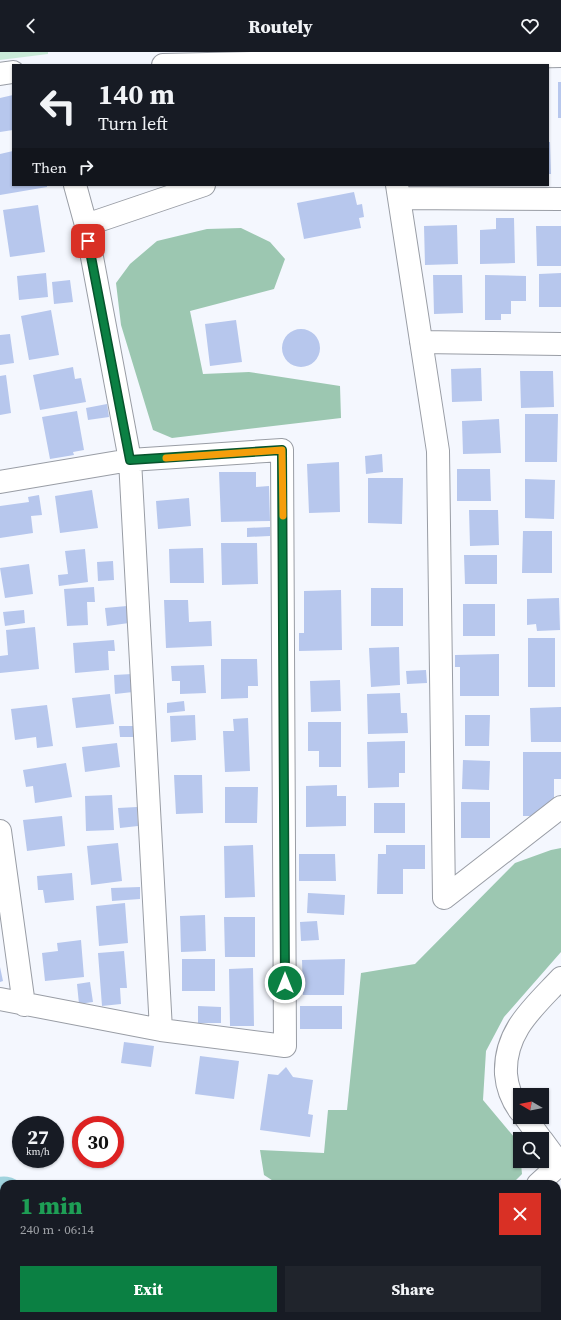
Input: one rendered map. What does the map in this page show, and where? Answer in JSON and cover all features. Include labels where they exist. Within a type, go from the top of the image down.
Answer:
[{"type":"street","points":[[198,64],[561,56]]},
{"type":"street","points":[[0,74],[12,72]]},
{"type":"street","points":[[75,186],[86,225],[130,460],[161,1030]]},
{"type":"street","points":[[86,225],[201,186]]},
{"type":"street","points":[[561,198],[398,191],[438,451],[444,898],[561,807]]},
{"type":"street","points":[[421,342],[561,344]]},
{"type":"street","points":[[0,482],[130,460],[282,450],[285,1046],[161,1030],[24,1005],[0,999]]},
{"type":"street","points":[[0,831],[24,1005]]},
{"type":"street","points":[[513,1096],[507,1084],[505,1059],[512,1037],[525,1017],[561,978]]},
{"type":"street","points":[[542,1180],[560,1164],[549,1149]]},
{"type":"green space","points":[[0,52],[48,52],[48,54],[0,60]]},
{"type":"green space","points":[[241,228],[270,242],[285,259],[274,289],[190,311],[203,374],[249,372],[340,386],[341,418],[172,438],[153,430],[121,325],[116,283],[130,264],[157,241],[207,229]]},
{"type":"green space","points":[[561,848],[561,952],[504,1017],[486,1051],[483,1100],[513,1136],[513,1168],[521,1168],[522,1174],[516,1180],[272,1180],[264,1175],[260,1150],[324,1153],[328,1110],[347,1110],[361,973],[415,964],[515,863]]},
{"type":"building","points":[[558,82],[561,82],[561,118],[558,118]]},
{"type":"building","points":[[12,95],[12,130],[0,132],[0,98]]},
{"type":"building","points":[[549,142],[550,142],[551,174],[549,174]]},
{"type":"building","points":[[12,151],[12,186],[47,187],[0,195],[0,154]]},
{"type":"building","points":[[354,192],[357,205],[362,204],[364,217],[359,218],[361,228],[304,239],[297,203]]},
{"type":"building","points":[[38,205],[45,252],[10,257],[3,210]]},
{"type":"building","points":[[496,218],[514,218],[515,263],[480,264],[480,230],[496,229]]},
{"type":"building","points":[[457,225],[458,264],[425,265],[424,226]]},
{"type":"building","points":[[536,226],[561,226],[561,266],[537,266]]},
{"type":"building","points":[[46,273],[48,297],[19,300],[17,276]]},
{"type":"building","points":[[561,273],[561,307],[539,307],[539,274]]},
{"type":"building","points":[[433,275],[462,275],[463,313],[434,314]]},
{"type":"building","points":[[485,275],[526,276],[526,301],[511,301],[511,314],[501,314],[501,320],[485,320]]},
{"type":"building","points":[[70,280],[73,302],[54,304],[52,282]]},
{"type":"building","points":[[51,310],[59,355],[29,360],[21,316]]},
{"type":"building","points":[[236,320],[242,362],[210,366],[205,324]]},
{"type":"building","points":[[297,329],[305,329],[315,334],[319,341],[319,355],[315,362],[305,367],[297,367],[287,362],[285,359],[282,352],[282,344],[287,334],[290,332]]},
{"type":"building","points":[[10,334],[14,363],[0,365],[0,335]]},
{"type":"building","points":[[73,367],[75,379],[81,378],[86,402],[40,410],[33,375]]},
{"type":"building","points":[[481,368],[482,401],[452,402],[451,369]]},
{"type":"building","points":[[520,371],[553,371],[554,407],[521,408]]},
{"type":"building","points":[[6,375],[11,413],[0,415],[0,376]]},
{"type":"building","points":[[107,404],[109,417],[88,420],[86,408]]},
{"type":"building","points":[[77,411],[84,450],[73,452],[74,455],[50,459],[42,417]]},
{"type":"building","points":[[525,414],[558,414],[557,462],[525,462]]},
{"type":"building","points":[[499,419],[501,453],[463,454],[462,421]]},
{"type":"building","points":[[382,454],[383,472],[366,474],[365,456]]},
{"type":"building","points":[[339,462],[340,512],[309,513],[307,464]]},
{"type":"building","points":[[457,469],[490,469],[491,501],[457,501]]},
{"type":"building","points":[[219,472],[256,472],[256,487],[269,486],[270,521],[221,522]]},
{"type":"building","points":[[368,478],[403,478],[402,524],[368,523]]},
{"type":"building","points":[[525,479],[555,480],[554,519],[525,518]]},
{"type":"building","points":[[92,490],[98,528],[60,533],[55,496]]},
{"type":"building","points":[[39,495],[42,515],[31,516],[33,533],[0,538],[0,506],[29,502],[28,497]]},
{"type":"building","points":[[189,498],[191,526],[158,529],[156,501]]},
{"type":"building","points":[[469,510],[498,510],[499,545],[470,546]]},
{"type":"building","points":[[270,527],[270,536],[247,537],[247,528]]},
{"type":"building","points":[[523,531],[552,531],[552,573],[522,573]]},
{"type":"building","points":[[221,543],[257,543],[258,584],[222,585]]},
{"type":"building","points":[[203,548],[204,583],[170,583],[169,549]]},
{"type":"building","points":[[85,549],[88,582],[59,586],[58,575],[68,574],[65,551]]},
{"type":"building","points":[[464,555],[497,555],[497,584],[465,584]]},
{"type":"building","points":[[113,561],[114,580],[98,581],[97,562]]},
{"type":"building","points":[[29,564],[33,594],[5,598],[0,568]]},
{"type":"building","points":[[94,587],[95,602],[87,602],[88,625],[67,626],[64,589]]},
{"type":"building","points":[[371,588],[403,588],[403,626],[371,626]]},
{"type":"building","points":[[341,590],[342,650],[299,651],[299,633],[304,633],[304,591]]},
{"type":"building","points":[[559,598],[560,630],[537,631],[536,624],[527,625],[527,599]]},
{"type":"building","points":[[164,600],[188,600],[189,622],[211,621],[212,646],[166,648]]},
{"type":"building","points":[[463,604],[495,604],[495,636],[463,636]]},
{"type":"building","points":[[127,606],[129,623],[107,626],[105,608]]},
{"type":"building","points":[[24,610],[25,623],[5,626],[3,612]]},
{"type":"building","points":[[35,627],[39,669],[0,673],[0,656],[8,655],[6,630]]},
{"type":"building","points":[[528,638],[555,638],[555,687],[528,687]]},
{"type":"building","points":[[114,640],[115,651],[108,651],[109,670],[75,673],[73,643]]},
{"type":"building","points":[[399,647],[400,685],[371,687],[369,648]]},
{"type":"building","points":[[499,654],[499,696],[460,696],[460,667],[455,667],[455,655]]},
{"type":"building","points":[[221,659],[257,659],[258,686],[248,686],[248,698],[221,699]]},
{"type":"building","points":[[204,665],[206,693],[180,694],[180,681],[172,681],[171,666]]},
{"type":"building","points":[[426,670],[427,683],[407,684],[406,671]]},
{"type":"building","points":[[132,674],[133,692],[115,694],[114,675]]},
{"type":"building","points":[[340,680],[341,711],[311,712],[310,681]]},
{"type":"building","points":[[400,693],[401,713],[407,713],[408,733],[368,734],[367,694]]},
{"type":"building","points":[[110,694],[114,724],[76,728],[72,698]]},
{"type":"building","points":[[184,701],[185,711],[167,713],[167,703]]},
{"type":"building","points":[[47,705],[53,746],[37,748],[36,737],[15,740],[11,709]]},
{"type":"building","points":[[561,707],[561,742],[531,742],[530,708]]},
{"type":"building","points":[[195,715],[196,740],[171,742],[170,716]]},
{"type":"building","points":[[465,715],[490,715],[489,746],[465,746]]},
{"type":"building","points":[[248,718],[250,771],[225,772],[223,731],[234,731],[233,719]]},
{"type":"building","points":[[308,722],[341,722],[341,767],[319,767],[319,751],[308,751]]},
{"type":"building","points":[[119,726],[133,726],[134,737],[120,737]]},
{"type":"building","points":[[405,741],[405,773],[399,773],[399,787],[368,788],[367,742]]},
{"type":"building","points":[[117,743],[120,767],[85,772],[82,747]]},
{"type":"building","points":[[523,752],[561,752],[561,779],[554,779],[554,798],[535,816],[523,816]]},
{"type":"building","points":[[463,760],[490,761],[489,790],[462,789]]},
{"type":"building","points":[[66,763],[72,797],[35,803],[33,786],[26,787],[23,770]]},
{"type":"building","points":[[174,775],[202,775],[203,813],[176,814]]},
{"type":"building","points":[[337,785],[337,796],[346,796],[346,826],[306,827],[306,786]]},
{"type":"building","points":[[225,787],[258,787],[257,823],[225,823]]},
{"type":"building","points":[[112,795],[114,830],[86,831],[85,796]]},
{"type":"building","points":[[461,802],[490,802],[490,838],[461,838]]},
{"type":"building","points":[[374,803],[405,803],[405,833],[374,833]]},
{"type":"building","points":[[137,807],[138,826],[120,828],[118,808]]},
{"type":"building","points":[[62,816],[65,846],[27,851],[23,820]]},
{"type":"building","points":[[118,843],[122,881],[91,885],[87,846]]},
{"type":"building","points":[[253,845],[255,897],[225,898],[224,846]]},
{"type":"building","points":[[386,845],[425,845],[425,869],[403,869],[403,894],[377,894],[378,854],[386,854]]},
{"type":"building","points":[[299,854],[335,854],[336,881],[299,881]]},
{"type":"building","points":[[72,873],[74,900],[45,903],[43,890],[38,890],[37,876]]},
{"type":"building","points":[[140,887],[140,899],[112,901],[111,888]]},
{"type":"building","points":[[308,893],[345,895],[344,915],[307,913]]},
{"type":"building","points":[[125,903],[128,943],[99,946],[96,906]]},
{"type":"building","points":[[205,915],[206,951],[181,952],[180,916]]},
{"type":"building","points":[[224,917],[255,917],[255,957],[225,957]]},
{"type":"building","points":[[317,921],[319,940],[301,941],[300,922]]},
{"type":"building","points":[[81,940],[84,977],[45,981],[42,953],[58,951],[57,943]]},
{"type":"building","points":[[124,951],[127,988],[120,988],[121,1004],[102,1006],[98,953]]},
{"type":"building","points":[[182,959],[215,959],[215,991],[182,991]]},
{"type":"building","points":[[345,959],[344,995],[303,995],[302,960]]},
{"type":"building","points":[[0,967],[3,981],[0,982]]},
{"type":"building","points":[[253,968],[254,1026],[230,1026],[229,969]]},
{"type":"building","points":[[90,982],[93,1002],[79,1004],[77,984]]},
{"type":"building","points":[[198,1006],[221,1007],[221,1023],[198,1023]]},
{"type":"building","points":[[300,1006],[342,1006],[342,1029],[300,1029]]},
{"type":"building","points":[[124,1042],[154,1046],[151,1067],[121,1063]]},
{"type":"building","points":[[200,1056],[239,1061],[234,1099],[195,1094]]},
{"type":"building","points":[[286,1067],[293,1077],[313,1080],[308,1114],[313,1115],[310,1137],[260,1130],[268,1074],[278,1075]]},
{"type":"slow traffic","points":[[166,458],[282,450],[283,516]]},
{"type":"route","points":[[88,241],[130,460],[282,450],[285,983]]}]
